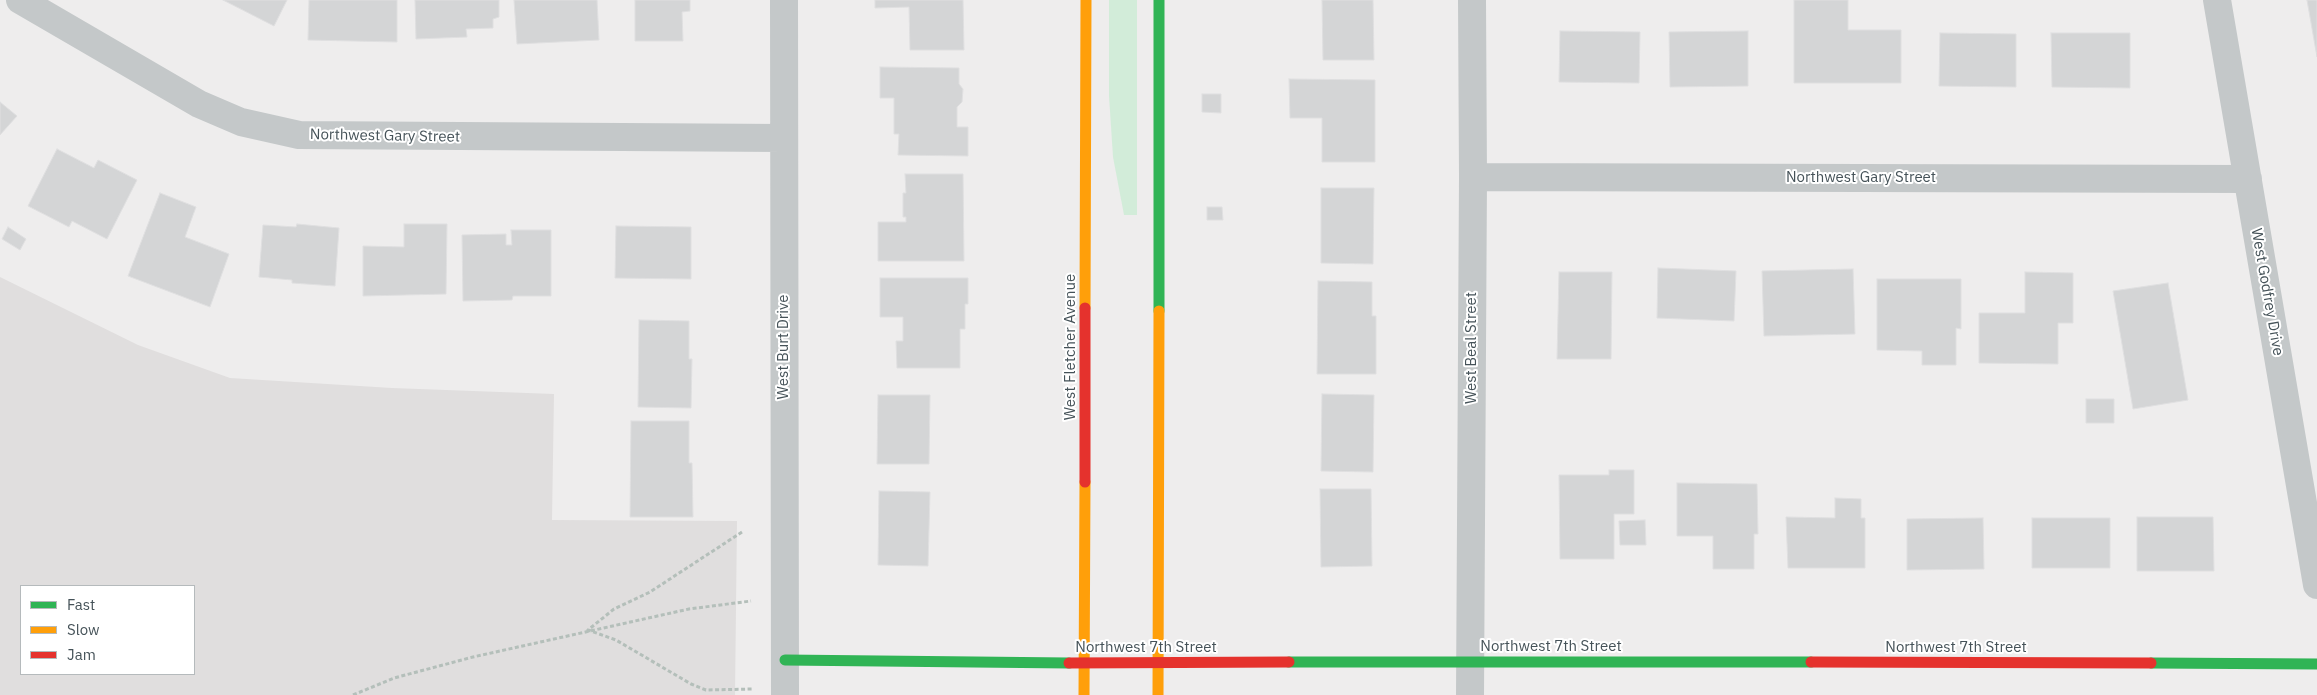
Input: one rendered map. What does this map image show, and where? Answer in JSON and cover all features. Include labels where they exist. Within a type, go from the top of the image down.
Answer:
[{"type":"street","name":"Northwest Gary Street","points":[[20,0],[199,104],[241,122],[299,135],[783,138]]},
{"type":"street","name":"West Burt Drive","points":[[784,0],[785,695]]},
{"type":"street","name":"West Fletcher Avenue","points":[[1084,695],[1086,0]]},
{"type":"street","points":[[1158,695],[1159,0]]},
{"type":"street","name":"West Beal Street","points":[[1470,695],[1473,177],[1472,0]]},
{"type":"street","name":"West Godfrey Drive","points":[[2216,0],[2317,585]]},
{"type":"street","name":"Northwest Gary Street","points":[[1473,177],[2248,179]]},
{"type":"street","name":"Northwest 7th Street","points":[[785,660],[1084,663],[1471,661],[2317,664]]},
{"type":"path","points":[[588,630],[614,610],[650,592],[742,532]]},
{"type":"path","points":[[354,695],[394,678],[473,657],[547,639],[689,609],[759,599],[785,606]]},
{"type":"path","points":[[588,630],[616,640],[691,684],[706,690],[758,690]]},
{"type":"shaded area","points":[[0,277],[138,345],[230,378],[392,388],[554,394],[552,520],[737,521],[735,695],[0,695]]},
{"type":"green space","points":[[1109,0],[1137,0],[1137,215],[1124,215],[1113,157],[1109,96]]},
{"type":"building","points":[[223,0],[287,0],[274,26]]},
{"type":"building","points":[[309,0],[397,0],[397,42],[308,40]]},
{"type":"building","points":[[415,0],[499,0],[499,17],[493,19],[493,28],[466,29],[467,37],[416,39]]},
{"type":"building","points":[[514,0],[597,0],[599,40],[517,44]]},
{"type":"building","points":[[635,0],[690,0],[690,11],[682,12],[683,41],[635,41]]},
{"type":"building","points":[[875,0],[963,0],[964,50],[910,50],[909,7],[875,8]]},
{"type":"building","points":[[1322,0],[1373,0],[1374,60],[1323,60]]},
{"type":"building","points":[[1794,0],[1848,0],[1848,30],[1901,30],[1901,83],[1794,83]]},
{"type":"building","points":[[2307,0],[2317,0],[2317,57]]},
{"type":"building","points":[[1560,31],[1640,32],[1639,83],[1559,82]]},
{"type":"building","points":[[1748,31],[1748,86],[1670,87],[1669,32]]},
{"type":"building","points":[[1940,33],[2016,34],[2016,87],[1939,86]]},
{"type":"building","points":[[2051,33],[2130,33],[2130,88],[2052,87]]},
{"type":"building","points":[[880,67],[959,68],[959,84],[963,89],[962,102],[957,107],[957,127],[968,127],[968,156],[898,155],[899,134],[894,134],[894,98],[880,98]]},
{"type":"building","points":[[1289,79],[1375,80],[1375,162],[1322,162],[1322,118],[1290,118]]},
{"type":"building","points":[[1202,94],[1221,94],[1221,113],[1202,112]]},
{"type":"building","points":[[0,102],[17,116],[0,135]]},
{"type":"building","points":[[57,149],[94,168],[98,160],[137,180],[107,239],[72,221],[69,227],[28,206]]},
{"type":"building","points":[[905,174],[963,174],[964,261],[878,261],[878,222],[906,222],[906,217],[903,217],[903,193],[906,193]]},
{"type":"building","points":[[1321,188],[1374,188],[1373,264],[1321,263]]},
{"type":"building","points":[[160,193],[196,207],[185,237],[229,254],[210,307],[128,276]]},
{"type":"building","points":[[1207,207],[1222,207],[1223,220],[1207,220]]},
{"type":"building","points":[[297,224],[339,228],[335,286],[292,283],[292,280],[259,277],[263,225],[296,227]]},
{"type":"building","points":[[404,224],[447,224],[446,294],[363,296],[363,246],[404,247]]},
{"type":"building","points":[[616,226],[691,227],[691,279],[615,278]]},
{"type":"building","points":[[8,227],[26,239],[20,250],[2,239]]},
{"type":"building","points":[[511,230],[551,230],[551,296],[513,296],[512,300],[463,301],[462,235],[506,234],[506,245],[512,245]]},
{"type":"building","points":[[1658,268],[1736,271],[1734,321],[1657,318]]},
{"type":"building","points":[[1853,269],[1855,334],[1764,336],[1762,271]]},
{"type":"building","points":[[1559,272],[1612,272],[1611,359],[1557,359]]},
{"type":"building","points":[[2025,272],[2073,273],[2073,323],[2058,323],[2058,364],[1979,363],[1979,313],[2025,313]]},
{"type":"building","points":[[880,278],[968,278],[968,304],[965,304],[965,329],[960,329],[960,368],[897,368],[896,341],[903,341],[903,317],[880,317]]},
{"type":"building","points":[[1877,279],[1961,279],[1961,329],[1956,328],[1956,365],[1922,365],[1922,351],[1877,350]]},
{"type":"building","points":[[1318,281],[1372,282],[1372,316],[1376,316],[1376,374],[1317,374]]},
{"type":"building","points":[[2168,283],[2188,400],[2133,409],[2113,291]]},
{"type":"building","points":[[639,320],[689,321],[689,359],[692,359],[691,408],[638,407]]},
{"type":"building","points":[[1322,394],[1374,395],[1373,472],[1321,471]]},
{"type":"building","points":[[878,395],[930,395],[929,464],[877,464]]},
{"type":"building","points":[[2086,399],[2114,399],[2114,423],[2086,423]]},
{"type":"building","points":[[631,421],[689,421],[689,463],[692,463],[693,517],[630,517]]},
{"type":"building","points":[[1609,470],[1634,470],[1634,514],[1614,514],[1614,559],[1560,559],[1559,475],[1609,475]]},
{"type":"building","points":[[1677,483],[1757,484],[1758,534],[1754,534],[1754,569],[1713,569],[1713,536],[1677,536]]},
{"type":"building","points":[[1320,489],[1371,489],[1372,566],[1321,567]]},
{"type":"building","points":[[879,491],[930,492],[928,566],[878,565]]},
{"type":"building","points":[[1835,498],[1861,499],[1861,518],[1865,518],[1865,568],[1788,568],[1786,517],[1835,518]]},
{"type":"building","points":[[2137,517],[2213,517],[2214,571],[2137,571]]},
{"type":"building","points":[[1983,518],[1984,569],[1907,570],[1907,519]]},
{"type":"building","points":[[2032,518],[2110,518],[2110,568],[2032,568]]},
{"type":"building","points":[[1645,520],[1646,545],[1620,545],[1619,521]]},
{"type":"traffic: fast","points":[[1159,0],[1159,311]]},
{"type":"traffic: fast","points":[[785,660],[1069,663]]},
{"type":"traffic: fast","points":[[1289,662],[1811,662]]},
{"type":"traffic: fast","points":[[2151,663],[2317,664]]},
{"type":"traffic: slow","points":[[1085,308],[1086,0]]},
{"type":"traffic: slow","points":[[1158,695],[1159,311]]},
{"type":"traffic: slow","points":[[1084,695],[1085,482]]},
{"type":"traffic: jam","points":[[1085,308],[1085,482]]},
{"type":"traffic: jam","points":[[1069,663],[1289,662]]},
{"type":"traffic: jam","points":[[1811,662],[2151,663]]}]
